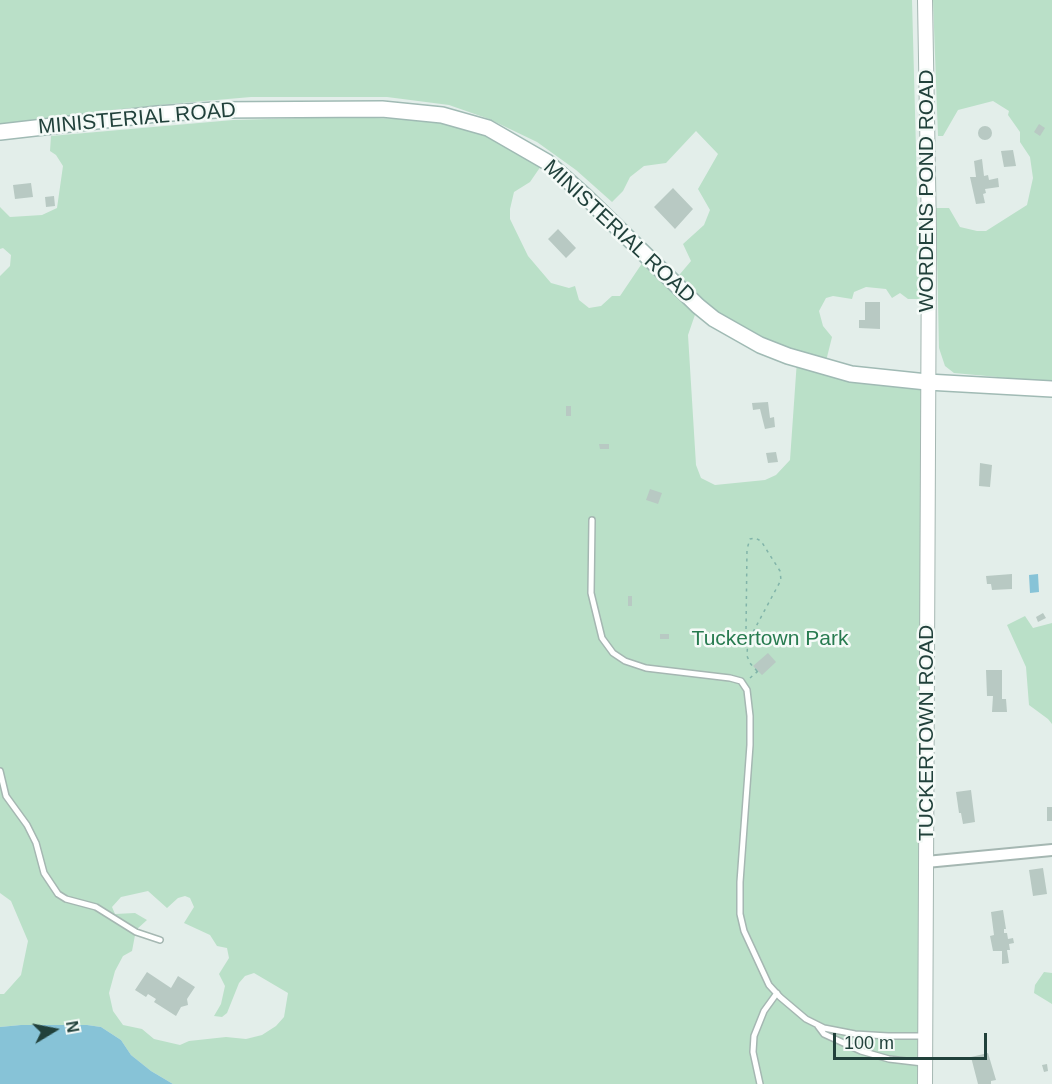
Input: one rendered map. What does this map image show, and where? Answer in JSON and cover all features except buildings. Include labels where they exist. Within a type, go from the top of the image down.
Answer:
[{"type":"main road","name":"MINISTERIAL ROAD","points":[[0,132],[157,114],[215,110],[382,109],[442,115],[497,132],[547,162],[698,306],[744,337],[788,356],[851,374],[927,382],[1052,389]]},
{"type":"street","name":"WORDENS POND ROAD","points":[[925,0],[929,234],[927,382]]},
{"type":"street","name":"TUCKERTOWN ROAD","points":[[925,1084],[927,382]]},
{"type":"street","points":[[926,862],[1052,850]]},
{"type":"lane","points":[[592,520],[591,593],[602,638],[613,652],[636,666],[721,675],[741,681],[749,698],[750,745],[740,882],[740,914],[744,931],[770,985],[806,1019],[817,1025],[855,1034],[924,1036]]},
{"type":"lane","points":[[0,771],[6,796],[27,825],[36,843],[44,873],[58,894],[66,899],[96,907],[136,932],[160,940]]},
{"type":"lane","points":[[760,1084],[753,1052],[754,1036],[764,1011],[777,993]]},
{"type":"lane","points":[[817,1025],[824,1035],[861,1051],[889,1059],[924,1064]]},
{"type":"path","points":[[744,685],[757,671],[747,656],[746,631],[747,549],[750,539],[755,538],[761,542],[780,571],[781,580],[753,632],[748,636]]},
{"type":"green space","name":"Tuckertown Park","points":[[0,0],[912,0],[920,299],[908,299],[900,293],[892,298],[886,289],[866,287],[854,292],[852,299],[833,296],[826,298],[819,311],[823,326],[832,337],[825,365],[929,382],[926,1084],[173,1084],[151,1071],[131,1055],[121,1040],[101,1027],[21,1025],[0,1027],[0,994],[4,994],[21,975],[28,941],[11,901],[0,893],[0,276],[10,266],[11,255],[3,248],[0,249],[0,207],[10,217],[42,215],[57,208],[63,166],[56,155],[50,151],[51,136],[233,120],[340,117],[444,120],[471,128],[504,143],[541,166],[530,182],[514,192],[510,219],[528,256],[551,283],[569,288],[575,286],[579,300],[589,308],[601,306],[612,296],[620,296],[647,256],[675,280],[691,261],[683,244],[704,225],[710,210],[698,189],[718,154],[696,131],[666,163],[644,166],[630,177],[623,191],[612,202],[576,170],[537,142],[489,119],[449,105],[387,97],[251,97],[159,105],[0,124]],"holes":[[[698,306],[797,360],[790,460],[776,475],[765,480],[715,485],[701,478],[696,465],[688,335]],[[148,891],[167,908],[178,898],[185,896],[190,898],[194,907],[184,923],[210,935],[217,946],[227,948],[229,958],[219,974],[225,986],[221,1004],[214,1016],[222,1017],[227,1013],[239,983],[245,976],[254,973],[288,993],[284,1017],[276,1026],[262,1035],[246,1039],[226,1037],[189,1041],[180,1045],[154,1039],[142,1029],[123,1025],[113,1011],[109,993],[115,971],[123,956],[132,951],[136,930],[147,920],[135,913],[115,914],[112,907],[121,897]]]},
{"type":"green space","points":[[933,0],[1052,0],[1052,382],[954,373],[945,366],[939,348],[936,208],[949,208],[960,227],[986,231],[1027,205],[1033,178],[1030,157],[1020,142],[1020,132],[1008,115],[1009,111],[993,101],[958,110],[943,136],[938,136]]},
{"type":"green space","points":[[1025,616],[1033,628],[1052,623],[1052,724],[1029,705],[1026,667],[1007,625]]},
{"type":"green space","points":[[1044,972],[1052,973],[1052,1004],[1034,993],[1035,985]]},
{"type":"water","points":[[1038,574],[1039,592],[1030,593],[1029,575]]},
{"type":"water","points":[[21,1025],[101,1027],[121,1040],[131,1055],[151,1071],[173,1084],[0,1084],[0,1027]]}]
